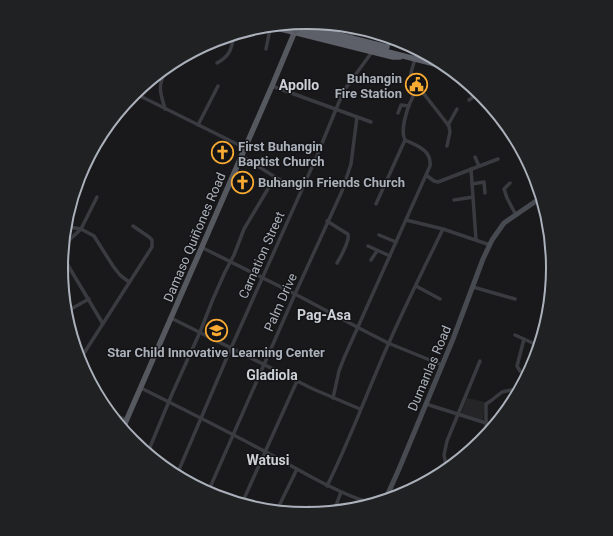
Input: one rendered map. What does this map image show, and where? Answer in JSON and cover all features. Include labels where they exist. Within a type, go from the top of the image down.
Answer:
[{"type":"highway","points":[[303,29],[372,52],[393,57],[408,57]]},
{"type":"highway","points":[[306,29],[394,49],[408,57]]},
{"type":"highway","points":[[302,30],[428,62]]},
{"type":"main road","name":"Damaso Quiñones Road","points":[[125,424],[242,156],[295,30]]},
{"type":"main road","name":"Dumanlas Road","points":[[389,492],[490,245],[501,226],[507,220],[536,201]]},
{"type":"street","points":[[266,50],[269,32]]},
{"type":"street","points":[[350,38],[352,34]]},
{"type":"street","points":[[217,63],[229,53],[232,41]]},
{"type":"street","points":[[386,47],[390,44]]},
{"type":"street","name":"Carnation Street","points":[[179,470],[231,348],[321,147],[344,91],[372,52]]},
{"type":"street","points":[[376,204],[404,140],[403,129],[412,98],[410,78],[415,59]]},
{"type":"street","points":[[162,77],[160,91],[165,109]]},
{"type":"street","points":[[198,125],[218,86]]},
{"type":"street","points":[[272,86],[371,122]]},
{"type":"street","points":[[412,88],[424,94],[450,128],[447,146]]},
{"type":"street","points":[[141,96],[245,148]]},
{"type":"street","points":[[469,100],[473,97]]},
{"type":"street","points":[[398,113],[401,105],[409,106]]},
{"type":"street","points":[[448,125],[457,109]]},
{"type":"street","name":"Palm Drive","points":[[210,487],[342,191],[352,158],[357,117]]},
{"type":"street","points":[[333,398],[341,365],[430,163],[428,155],[423,149],[404,140]]},
{"type":"street","points":[[242,156],[275,177],[301,191]]},
{"type":"street","points":[[475,158],[479,166]]},
{"type":"street","points":[[426,175],[438,182],[498,159]]},
{"type":"street","points":[[471,169],[476,240]]},
{"type":"street","points":[[150,448],[213,299],[247,224],[275,177]]},
{"type":"street","points":[[472,184],[484,182],[485,193]]},
{"type":"street","points":[[510,183],[504,189],[516,215]]},
{"type":"street","points":[[70,240],[81,229],[97,197]]},
{"type":"street","points":[[454,200],[473,197]]},
{"type":"street","points":[[406,220],[443,229],[490,245]]},
{"type":"street","points":[[327,222],[349,236],[338,263]]},
{"type":"street","points":[[84,354],[152,247],[152,240],[150,237],[133,226]]},
{"type":"street","points":[[71,227],[81,229],[94,236],[113,266],[129,282]]},
{"type":"street","points":[[328,486],[346,447],[360,409],[388,343],[443,229]]},
{"type":"street","points":[[379,236],[396,242]]},
{"type":"street","points":[[368,246],[390,256]]},
{"type":"street","points":[[201,247],[388,343],[442,365]]},
{"type":"street","points":[[372,260],[377,251]]},
{"type":"street","points":[[68,265],[103,324]]},
{"type":"street","points":[[416,286],[440,299]]},
{"type":"street","points":[[473,287],[515,299]]},
{"type":"street","points":[[71,309],[89,299]]},
{"type":"street","points":[[171,318],[333,398],[360,409]]},
{"type":"street","points":[[515,335],[533,343]]},
{"type":"street","points":[[522,372],[517,366],[524,339]]},
{"type":"street","points":[[446,462],[444,455],[446,446],[480,361]]},
{"type":"street","points":[[244,499],[298,381]]},
{"type":"street","points":[[141,388],[266,452],[328,486],[362,500]]},
{"type":"street","points":[[426,404],[486,423],[486,404],[502,392],[512,390]]},
{"type":"street","points":[[120,417],[127,420]]},
{"type":"street","points":[[279,505],[297,469]]},
{"type":"street","points":[[336,505],[341,492]]},
{"type":"shaded area","points":[[467,398],[485,402],[483,420],[461,414]]},
{"type":"place","name":"Buhangin Fire Station","points":[[417,85]]},
{"type":"place","name":"First Buhangin Baptist Church","points":[[222,153]]},
{"type":"place","name":"Buhangin Friends Church","points":[[242,182]]},
{"type":"place","name":"Star Child Innovative Learning Center","points":[[216,330]]},
{"type":"district","name":"Apollo","points":[[299,85]]},
{"type":"district","name":"Pag-Asa","points":[[324,315]]},
{"type":"district","name":"Gladiola","points":[[272,375]]},
{"type":"district","name":"Watusi","points":[[268,460]]}]
